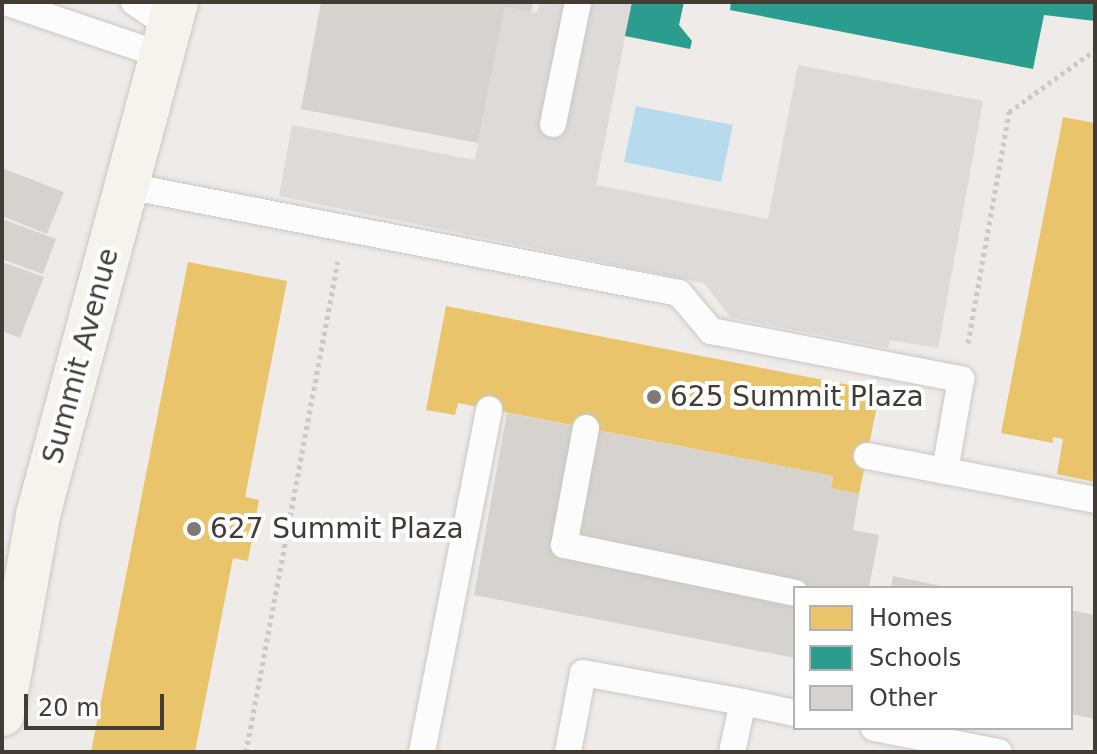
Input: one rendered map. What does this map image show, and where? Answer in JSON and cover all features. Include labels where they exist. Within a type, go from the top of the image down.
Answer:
[{"type":"main road","name":"Summit Avenue","points":[[2,714],[38,515],[127,186],[160,21]]},
{"type":"lane","points":[[5,2],[160,21]]},
{"type":"lane","points":[[553,124],[578,2]]},
{"type":"lane","points":[[127,186],[679,293],[711,331],[961,379],[945,471]]},
{"type":"lane","points":[[422,752],[489,409]]},
{"type":"lane","points":[[586,428],[564,545],[793,593]]},
{"type":"lane","points":[[867,456],[1095,500]]},
{"type":"lane","points":[[568,752],[583,673],[793,713]]},
{"type":"lane","points":[[732,752],[743,702]]},
{"type":"lane","points":[[884,730],[999,752]]},
{"type":"path","points":[[961,379],[1009,112],[1095,50]]},
{"type":"path","points":[[246,752],[345,230]]},
{"type":"shaded area","points":[[540,2],[632,2],[596,185],[768,219],[798,65],[983,101],[938,348],[890,340],[888,348],[731,318],[704,283],[279,196],[292,125],[475,160],[505,7],[537,13]]},
{"type":"water","points":[[636,106],[733,125],[721,182],[624,162]]},
{"type":"building: Homes","points":[[1063,117],[1095,123],[1095,482],[1057,474],[1063,439],[1053,437],[1053,443],[1001,433]]},
{"type":"building: Homes","name":"627 Summit Plaza","points":[[188,262],[287,281],[245,497],[259,500],[248,561],[233,558],[195,752],[91,752]]},
{"type":"building: Homes","name":"625 Summit Plaza","points":[[446,306],[880,391],[859,494],[831,488],[833,476],[458,403],[455,415],[426,410]]},
{"type":"building: Schools","points":[[632,2],[684,2],[679,25],[692,41],[690,49],[625,36]]},
{"type":"building: Schools","points":[[731,2],[1095,2],[1095,21],[1044,15],[1033,69],[730,10]]},
{"type":"building: Other","points":[[321,2],[533,2],[531,12],[505,7],[478,143],[301,109]]},
{"type":"building: Other","points":[[2,168],[64,192],[47,234],[2,216]]},
{"type":"building: Other","points":[[2,219],[56,239],[43,274],[2,259]]},
{"type":"building: Other","points":[[2,262],[44,277],[20,338],[2,331]]},
{"type":"building: Other","points":[[507,413],[833,476],[831,488],[859,494],[853,530],[879,535],[869,586],[793,586],[793,658],[474,595]]},
{"type":"building: Other","points":[[893,576],[942,586],[891,586]]},
{"type":"building: Other","points":[[1073,610],[1095,615],[1095,719],[1073,714]]},
{"type":"place","name":"625 Summit Plaza","points":[[654,397]]},
{"type":"place","name":"627 Summit Plaza","points":[[194,529]]}]
